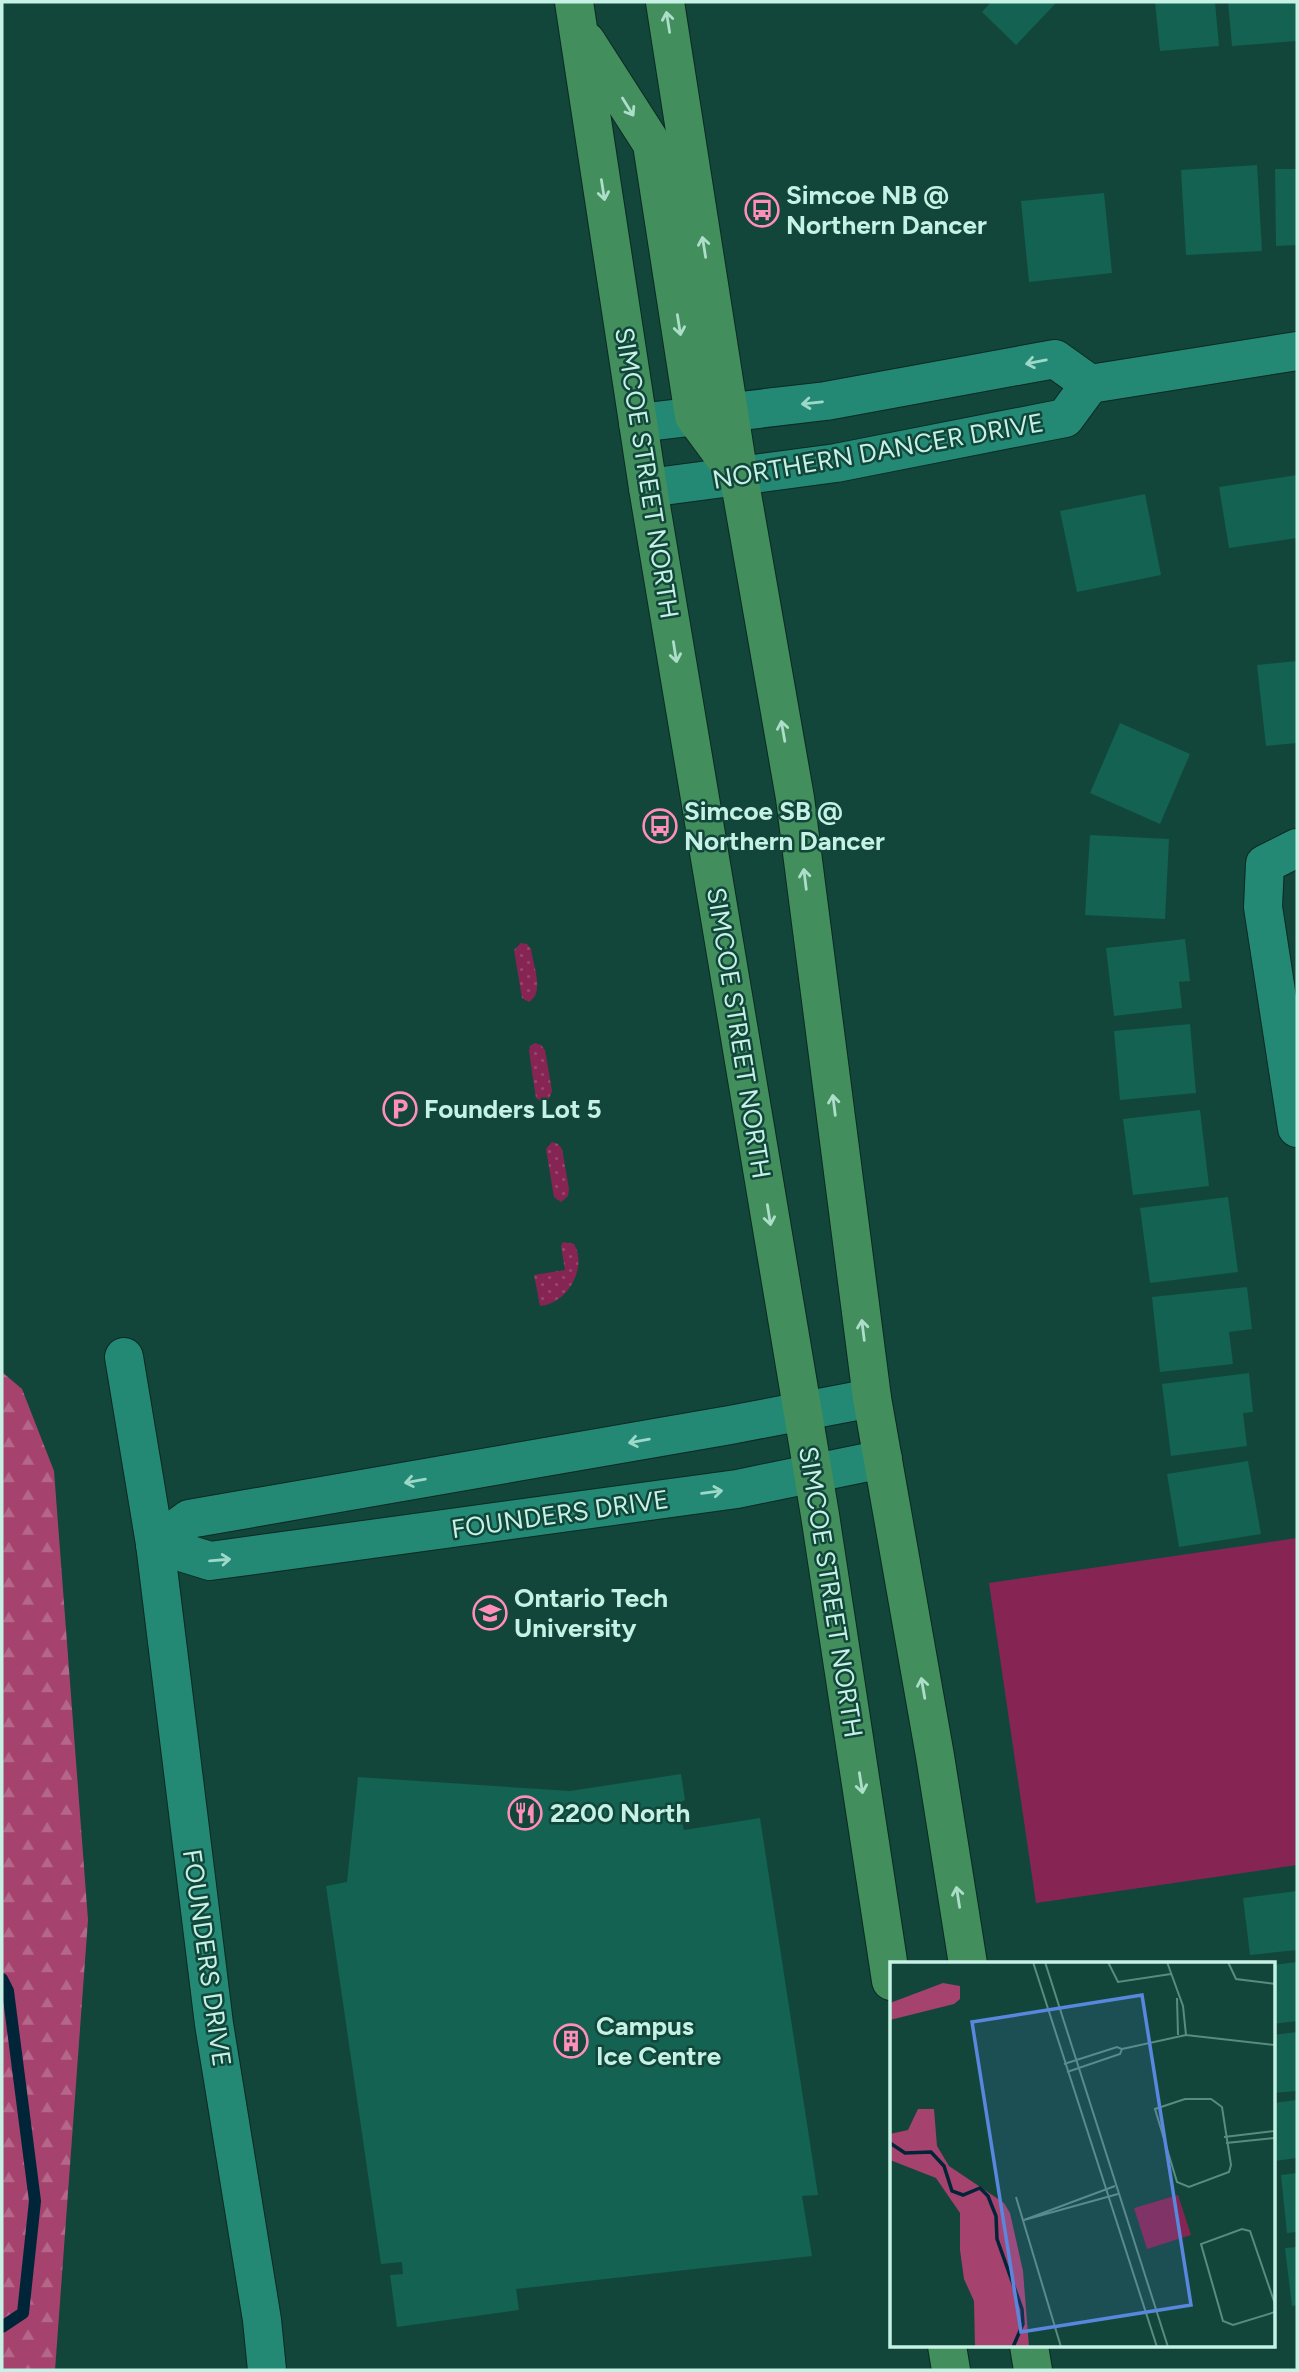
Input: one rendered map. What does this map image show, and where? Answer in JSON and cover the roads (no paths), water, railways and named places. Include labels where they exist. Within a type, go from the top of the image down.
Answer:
[{"type":"main road","points":[[665,2],[711,413]]},
{"type":"main road","points":[[576,15],[652,144],[711,413],[739,477],[795,798],[872,1398],[935,1756],[968,1962]]},
{"type":"main road","name":"SIMCOE STREET NORTH","points":[[576,15],[648,488],[813,1473],[890,1974]]},
{"type":"main road","points":[[947,2348],[951,2370]]},
{"type":"main road","points":[[1029,2348],[1033,2370]]},
{"type":"street","points":[[638,423],[826,401],[1055,359],[1090,384],[1297,351]]},
{"type":"street","name":"NORTHERN DANCER DRIVE","points":[[648,488],[836,463],[1065,418],[1090,384]]},
{"type":"street","points":[[1297,848],[1265,864],[1264,906],[1297,1128]]},
{"type":"street","name":"FOUNDERS DRIVE","points":[[124,1357],[155,1544],[214,2024],[262,2320],[267,2370]]},
{"type":"street","name":"FOUNDERS DRIVE","points":[[155,1544],[189,1519],[872,1398]]},
{"type":"street","name":"FOUNDERS DRIVE","points":[[155,1544],[210,1562],[737,1489],[883,1460]]},
{"type":"waterway","points":[[2,1979],[8,1991],[35,2201],[23,2313],[2,2327]]},
{"type":"place","name":"Simcoe NB @ Northern Dancer","points":[[762,210]]},
{"type":"place","name":"Simcoe SB @ Northern Dancer","points":[[660,826]]},
{"type":"place","name":"Founders Lot 5","points":[[400,1109]]},
{"type":"place","name":"Ontario Tech University","points":[[490,1613]]},
{"type":"place","name":"2200 North","points":[[525,1813]]},
{"type":"place","name":"Campus Ice Centre","points":[[571,2041]]}]
